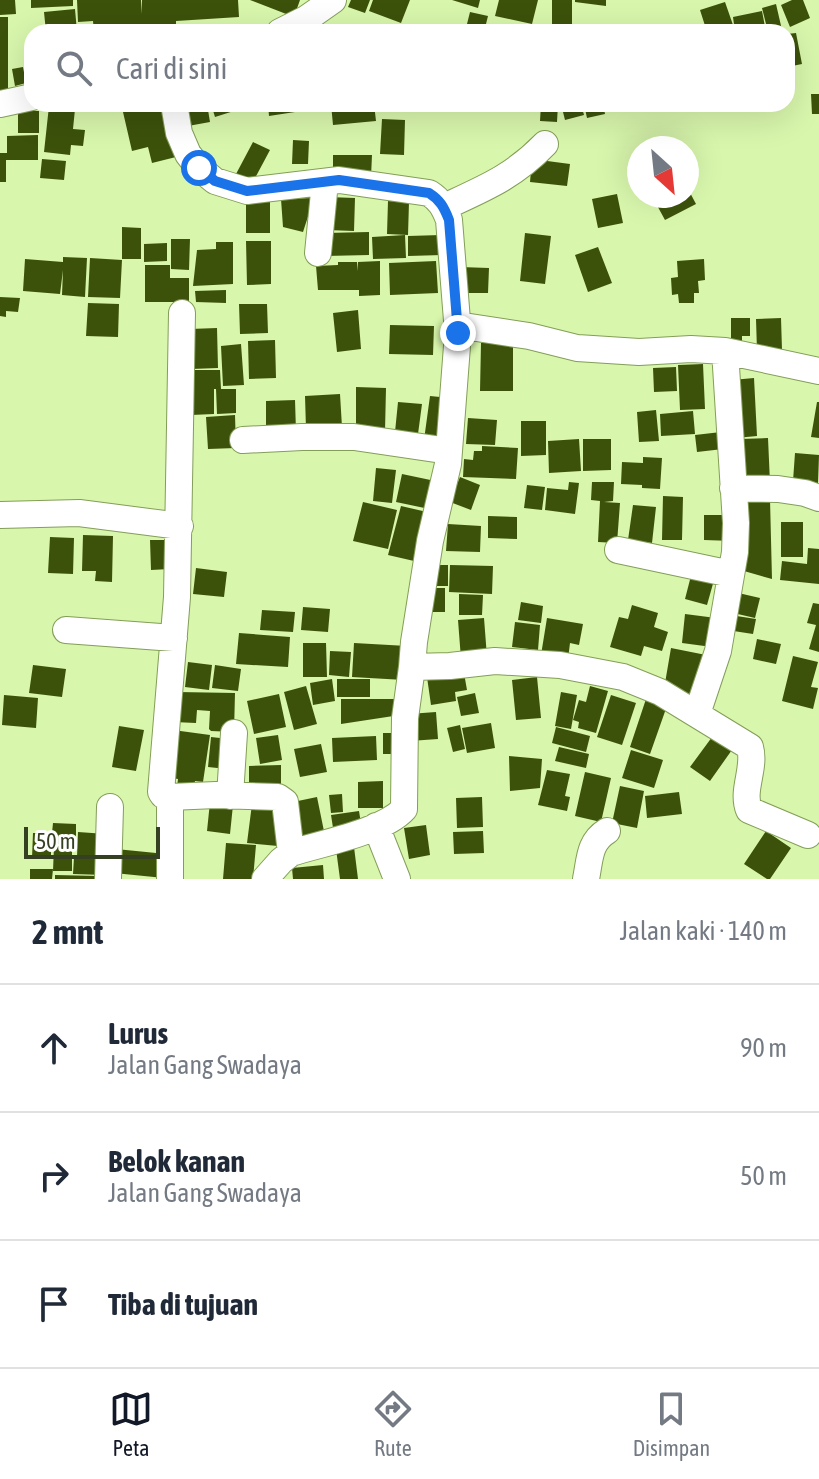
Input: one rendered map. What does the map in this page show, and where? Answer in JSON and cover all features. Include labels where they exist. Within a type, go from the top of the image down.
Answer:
[{"type":"street","points":[[296,24],[333,0]]},
{"type":"street","points":[[0,104],[24,99]]},
{"type":"street","points":[[175,112],[179,133],[188,154],[215,181],[247,191],[339,180],[429,193],[444,207],[449,220],[457,325],[449,458],[430,541],[414,642],[405,718],[404,809],[397,817],[376,826],[291,853],[265,879]]},
{"type":"street","points":[[444,207],[490,187],[527,162],[545,144]]},
{"type":"street","points":[[318,253],[325,182]]},
{"type":"street","points":[[182,313],[180,526],[161,792],[170,797],[278,797],[285,802],[291,853]]},
{"type":"street","points":[[457,325],[529,336],[577,348],[639,352],[725,351],[819,371]]},
{"type":"street","points":[[697,714],[718,651],[735,552],[736,523],[725,351]]},
{"type":"street","points":[[243,440],[354,437],[449,458]]},
{"type":"street","points":[[733,488],[778,489],[819,498]]},
{"type":"street","points":[[0,515],[79,513],[180,526]]},
{"type":"street","points":[[618,550],[731,574]]},
{"type":"street","points":[[66,630],[174,638]]},
{"type":"street","points":[[412,667],[495,661],[560,665],[623,677],[660,692],[750,747],[752,758],[746,802],[749,810],[808,835]]},
{"type":"street","points":[[230,796],[234,733]]},
{"type":"street","points":[[170,797],[170,879]]},
{"type":"street","points":[[108,879],[110,807]]},
{"type":"street","points":[[376,826],[397,879]]},
{"type":"street","points":[[586,879],[592,847],[598,837],[607,831]]},
{"type":"building","points":[[0,0],[15,0],[16,14],[0,15]]},
{"type":"building","points":[[31,0],[73,0],[73,6],[31,8]]},
{"type":"building","points":[[77,0],[141,0],[142,14],[142,0],[238,0],[239,17],[176,21],[176,24],[78,22]]},
{"type":"building","points":[[250,0],[300,0],[294,17]]},
{"type":"building","points":[[351,0],[370,0],[365,13],[348,7]]},
{"type":"building","points":[[373,0],[410,0],[401,23],[369,11]]},
{"type":"building","points":[[452,0],[480,0],[478,8]]},
{"type":"building","points":[[499,0],[538,0],[532,24],[495,16]]},
{"type":"building","points":[[552,0],[572,0],[572,24],[552,24]]},
{"type":"building","points":[[606,0],[606,6],[575,2]]},
{"type":"building","points":[[792,0],[803,0],[810,18],[795,25],[789,24],[781,5]]},
{"type":"building","points":[[725,2],[733,24],[704,24],[700,10]]},
{"type":"building","points":[[776,4],[781,24],[766,24],[762,8]]},
{"type":"building","points":[[75,9],[76,24],[45,24],[44,12]]},
{"type":"building","points":[[762,11],[764,24],[734,24],[733,17]]},
{"type":"building","points":[[470,12],[488,16],[486,24],[467,24]]},
{"type":"building","points":[[0,17],[8,17],[8,90],[0,91]]},
{"type":"building","points":[[795,33],[802,64],[795,65]]},
{"type":"building","points":[[23,67],[24,84],[15,86],[12,69]]},
{"type":"building","points":[[811,94],[819,94],[819,114],[812,114]]},
{"type":"building","points":[[18,111],[39,112],[39,133],[18,133]]},
{"type":"building","points":[[48,112],[75,112],[73,129],[85,130],[83,146],[71,145],[70,155],[44,152]]},
{"type":"building","points":[[123,112],[170,112],[180,156],[152,163],[148,147],[132,151]]},
{"type":"building","points":[[186,112],[208,112],[210,122],[188,126]]},
{"type":"building","points":[[213,112],[231,112],[215,117]]},
{"type":"building","points":[[269,112],[295,112],[269,116]]},
{"type":"building","points":[[332,112],[375,112],[376,121],[333,125]]},
{"type":"building","points":[[541,112],[558,112],[557,122],[540,121]]},
{"type":"building","points":[[563,112],[583,112],[584,115],[565,120]]},
{"type":"building","points":[[586,112],[605,112],[605,114],[587,118]]},
{"type":"building","points":[[382,119],[405,120],[404,155],[380,154]]},
{"type":"building","points":[[38,135],[38,160],[6,160],[6,182],[0,182],[0,153],[7,153],[7,136]]},
{"type":"building","points":[[293,140],[309,141],[308,164],[292,164]]},
{"type":"building","points":[[253,142],[270,150],[253,182],[236,174]]},
{"type":"building","points":[[333,155],[372,155],[371,177],[333,176]]},
{"type":"building","points":[[42,159],[66,161],[64,180],[40,178]]},
{"type":"building","points":[[532,159],[570,164],[567,186],[530,182]]},
{"type":"building","points":[[617,194],[623,223],[598,228],[592,199]]},
{"type":"building","points":[[328,197],[355,198],[354,231],[327,230]]},
{"type":"building","points":[[246,198],[270,198],[270,233],[246,233]]},
{"type":"building","points":[[314,198],[303,232],[283,227],[281,199]]},
{"type":"building","points":[[388,201],[409,202],[408,235],[387,234]]},
{"type":"building","points":[[658,208],[688,208],[665,220]]},
{"type":"building","points":[[122,227],[141,228],[141,259],[122,259]]},
{"type":"building","points":[[369,232],[369,255],[325,256],[325,233]]},
{"type":"building","points":[[525,233],[551,236],[545,284],[520,281]]},
{"type":"building","points":[[405,235],[406,258],[373,259],[372,237]]},
{"type":"building","points":[[441,235],[442,255],[408,256],[408,236]]},
{"type":"building","points":[[171,239],[190,239],[189,270],[171,269]]},
{"type":"building","points":[[246,241],[271,241],[271,284],[247,285]]},
{"type":"building","points":[[216,242],[233,242],[233,284],[193,286],[197,250],[216,249]]},
{"type":"building","points":[[167,243],[167,261],[144,262],[144,244]]},
{"type":"building","points":[[598,247],[612,283],[588,292],[575,255]]},
{"type":"building","points":[[63,257],[87,258],[85,297],[62,295],[63,270],[60,294],[23,291],[25,259],[63,262]]},
{"type":"building","points":[[90,258],[122,260],[120,298],[88,297]]},
{"type":"building","points":[[704,259],[705,280],[698,281],[699,293],[694,293],[694,303],[679,303],[678,294],[672,295],[671,278],[678,277],[677,261]]},
{"type":"building","points":[[380,261],[380,295],[359,296],[359,290],[318,290],[316,266],[357,262],[358,271],[358,262]]},
{"type":"building","points":[[436,261],[438,293],[390,295],[389,263]]},
{"type":"building","points":[[145,265],[170,265],[170,278],[189,278],[189,302],[145,302]]},
{"type":"building","points":[[460,267],[489,268],[488,293],[459,293]]},
{"type":"building","points":[[226,290],[226,303],[196,302],[195,291]]},
{"type":"building","points":[[0,297],[20,298],[18,312],[6,311],[6,317],[0,316]]},
{"type":"building","points":[[88,303],[119,304],[118,337],[86,336]]},
{"type":"building","points":[[239,304],[267,304],[268,333],[240,334]]},
{"type":"building","points":[[358,310],[361,349],[337,352],[333,313]]},
{"type":"building","points":[[731,318],[750,318],[750,336],[742,336],[742,348],[731,345]]},
{"type":"building","points":[[781,318],[782,350],[757,351],[756,319]]},
{"type":"building","points":[[390,325],[434,326],[433,355],[389,354]]},
{"type":"building","points":[[217,328],[218,368],[191,369],[190,329]]},
{"type":"building","points":[[275,340],[276,378],[249,379],[248,341]]},
{"type":"building","points":[[481,343],[513,343],[513,391],[480,391]]},
{"type":"building","points":[[241,344],[244,385],[223,386],[221,346]]},
{"type":"building","points":[[703,364],[705,409],[680,410],[678,365]]},
{"type":"building","points":[[676,367],[677,391],[654,392],[653,368]]},
{"type":"building","points":[[191,370],[220,370],[221,389],[236,389],[236,413],[217,414],[214,389],[214,414],[191,415]]},
{"type":"building","points":[[754,378],[757,436],[736,438],[732,380]]},
{"type":"building","points":[[356,387],[386,388],[385,431],[356,431]]},
{"type":"building","points":[[340,394],[342,427],[306,429],[305,396]]},
{"type":"building","points":[[430,396],[450,398],[445,442],[424,440]]},
{"type":"building","points":[[295,400],[296,432],[266,433],[266,401]]},
{"type":"building","points":[[398,402],[422,404],[418,434],[395,432]]},
{"type":"building","points":[[819,402],[819,438],[811,437]]},
{"type":"building","points":[[656,410],[659,441],[639,442],[637,412]]},
{"type":"building","points":[[693,411],[695,434],[661,436],[660,414]]},
{"type":"building","points":[[235,415],[236,448],[208,449],[206,417]]},
{"type":"building","points":[[468,418],[497,420],[495,445],[466,444]]},
{"type":"building","points":[[521,421],[546,421],[546,455],[521,456]]},
{"type":"building","points":[[721,432],[723,449],[697,452],[695,435]]},
{"type":"building","points":[[768,438],[770,483],[741,484],[740,439]]},
{"type":"building","points":[[579,439],[581,471],[549,473],[548,441]]},
{"type":"building","points":[[583,439],[611,439],[611,470],[583,471]]},
{"type":"building","points":[[482,446],[518,448],[516,479],[463,477],[464,459],[473,460],[474,451],[482,451]]},
{"type":"building","points":[[795,453],[819,455],[818,483],[793,481]]},
{"type":"building","points":[[643,457],[662,458],[660,489],[621,484],[622,462],[643,463]]},
{"type":"building","points":[[376,468],[396,470],[392,503],[373,501]]},
{"type":"building","points":[[402,474],[440,482],[434,510],[396,502]]},
{"type":"building","points":[[460,477],[480,485],[471,510],[450,502]]},
{"type":"building","points":[[569,482],[579,483],[575,514],[545,510],[547,488],[568,490]]},
{"type":"building","points":[[592,482],[614,482],[613,501],[604,502],[620,503],[617,543],[598,542],[600,501],[591,500]]},
{"type":"building","points":[[527,485],[545,487],[542,510],[524,508]]},
{"type":"building","points":[[738,495],[770,499],[772,579],[744,571]]},
{"type":"building","points":[[663,496],[683,497],[682,540],[662,540]]},
{"type":"building","points":[[363,502],[397,510],[388,549],[353,541]]},
{"type":"building","points":[[633,505],[656,507],[652,543],[628,540]]},
{"type":"building","points":[[401,506],[427,512],[414,561],[388,555]]},
{"type":"building","points":[[704,515],[734,515],[733,541],[704,540]]},
{"type":"building","points":[[488,516],[517,517],[517,539],[488,538]]},
{"type":"building","points":[[781,522],[803,522],[803,557],[781,557]]},
{"type":"building","points":[[448,524],[481,526],[480,552],[446,551]]},
{"type":"building","points":[[83,535],[113,536],[112,582],[95,581],[96,571],[82,571]]},
{"type":"building","points":[[50,537],[74,538],[73,574],[48,573]]},
{"type":"building","points":[[150,540],[169,540],[170,569],[151,570]]},
{"type":"building","points":[[808,548],[819,549],[819,584],[780,580],[782,561],[807,564]]},
{"type":"building","points":[[429,565],[448,565],[448,586],[428,586]]},
{"type":"building","points":[[450,565],[493,566],[492,594],[449,592]]},
{"type":"building","points":[[196,568],[227,572],[224,597],[193,594]]},
{"type":"building","points":[[693,568],[716,573],[707,605],[685,599]]},
{"type":"building","points":[[426,588],[445,588],[445,612],[426,612]]},
{"type":"building","points":[[734,592],[760,598],[755,618],[729,612]]},
{"type":"building","points":[[459,594],[483,595],[482,615],[459,615]]},
{"type":"building","points":[[521,602],[543,606],[541,623],[518,620]]},
{"type":"building","points":[[813,603],[819,604],[819,652],[809,649],[816,625],[807,623]]},
{"type":"building","points":[[632,605],[658,613],[654,627],[668,632],[662,651],[644,646],[641,656],[610,647],[619,617],[628,619]]},
{"type":"building","points":[[303,607],[330,609],[328,632],[301,630]]},
{"type":"building","points":[[262,610],[295,612],[293,632],[260,630]]},
{"type":"building","points":[[685,614],[716,618],[712,647],[682,643]]},
{"type":"building","points":[[730,615],[756,619],[753,634],[727,630]]},
{"type":"building","points":[[484,618],[487,657],[461,659],[458,620]]},
{"type":"building","points":[[547,618],[583,624],[579,645],[570,643],[568,659],[541,655]]},
{"type":"building","points":[[515,622],[540,625],[538,650],[512,647]]},
{"type":"building","points":[[239,633],[290,637],[288,667],[236,664]]},
{"type":"building","points":[[757,639],[781,644],[776,664],[753,659]]},
{"type":"building","points":[[303,643],[326,643],[327,677],[303,677]]},
{"type":"building","points":[[354,643],[407,646],[404,680],[352,677]]},
{"type":"building","points":[[671,648],[706,655],[699,695],[664,689]]},
{"type":"building","points":[[330,651],[351,652],[349,677],[329,675]]},
{"type":"building","points":[[793,656],[818,662],[811,687],[818,688],[813,709],[782,701]]},
{"type":"building","points":[[188,662],[212,665],[209,690],[185,687]]},
{"type":"building","points":[[33,665],[66,669],[62,697],[29,693]]},
{"type":"building","points":[[215,665],[241,669],[238,691],[212,688]]},
{"type":"building","points":[[464,673],[467,690],[455,692],[456,701],[431,705],[427,677]]},
{"type":"building","points":[[537,677],[541,718],[516,720],[512,680]]},
{"type":"building","points":[[332,679],[335,701],[313,705],[310,683]]},
{"type":"building","points":[[337,679],[370,679],[370,697],[337,697]]},
{"type":"building","points":[[306,686],[317,724],[294,730],[284,692]]},
{"type":"building","points":[[590,686],[608,691],[596,733],[578,728],[579,722],[573,720],[579,700],[586,702]]},
{"type":"building","points":[[178,692],[235,693],[234,732],[211,731],[210,711],[197,710],[196,723],[174,722]]},
{"type":"building","points":[[561,692],[577,695],[571,729],[555,726]]},
{"type":"building","points":[[475,693],[479,713],[461,716],[457,697]]},
{"type":"building","points":[[279,694],[286,727],[254,734],[247,701]]},
{"type":"building","points":[[4,695],[38,698],[36,728],[2,725]]},
{"type":"building","points":[[611,695],[636,703],[622,745],[597,737]]},
{"type":"building","points":[[647,696],[668,703],[650,754],[630,747]]},
{"type":"building","points":[[341,699],[398,699],[400,715],[341,724]]},
{"type":"building","points":[[436,712],[438,739],[410,741],[409,714]]},
{"type":"building","points":[[491,723],[495,748],[467,753],[462,728]]},
{"type":"building","points":[[460,725],[465,749],[453,752],[447,728]]},
{"type":"building","points":[[119,726],[144,730],[136,771],[112,767]]},
{"type":"building","points":[[556,727],[590,736],[586,752],[552,743]]},
{"type":"building","points":[[173,730],[210,735],[203,782],[195,781],[194,789],[177,787],[178,779],[166,777]]},
{"type":"building","points":[[383,733],[398,733],[398,754],[383,754]]},
{"type":"building","points":[[715,733],[734,747],[710,781],[690,767]]},
{"type":"building","points":[[278,735],[282,760],[260,764],[256,738]]},
{"type":"building","points":[[376,736],[377,760],[333,762],[332,738]]},
{"type":"building","points":[[211,737],[229,739],[227,769],[208,767]]},
{"type":"building","points":[[321,744],[327,772],[300,777],[294,749]]},
{"type":"building","points":[[559,747],[589,754],[586,768],[555,761]]},
{"type":"building","points":[[631,750],[663,760],[654,788],[622,778]]},
{"type":"building","points":[[509,756],[542,759],[540,788],[510,791]]},
{"type":"building","points":[[281,765],[281,791],[249,791],[249,766]]},
{"type":"building","points":[[547,770],[570,774],[565,796],[570,797],[567,811],[538,805]]},
{"type":"building","points":[[585,772],[611,778],[601,822],[575,816]]},
{"type":"building","points":[[383,781],[383,808],[358,808],[358,782]]},
{"type":"building","points":[[620,786],[644,791],[637,828],[612,823]]},
{"type":"building","points":[[679,792],[682,814],[647,818],[645,796]]},
{"type":"building","points":[[342,794],[343,812],[331,813],[329,795]]},
{"type":"building","points":[[317,797],[326,841],[302,846],[293,802]]},
{"type":"building","points":[[482,797],[483,827],[457,828],[456,798]]},
{"type":"building","points":[[210,802],[233,805],[230,834],[207,831]]},
{"type":"building","points":[[252,804],[282,808],[278,846],[247,843]]},
{"type":"building","points":[[359,811],[362,830],[334,834],[331,815]]},
{"type":"building","points":[[53,823],[76,824],[76,844],[51,844],[51,859],[32,858],[33,833],[52,833]]},
{"type":"building","points":[[426,825],[430,855],[409,859],[404,828]]},
{"type":"building","points":[[483,831],[484,853],[454,854],[453,832]]},
{"type":"building","points":[[766,831],[791,848],[770,879],[744,864]]},
{"type":"building","points":[[78,832],[106,834],[104,875],[73,874]]},
{"type":"building","points":[[226,843],[256,845],[253,879],[223,879]]},
{"type":"building","points":[[54,846],[72,847],[72,871],[53,871]]},
{"type":"building","points":[[354,847],[358,879],[340,879],[336,849]]},
{"type":"building","points":[[116,849],[166,854],[164,878],[114,873]]},
{"type":"building","points":[[323,865],[324,879],[293,879],[292,868]]},
{"type":"building","points":[[30,869],[53,869],[52,879],[30,879]]},
{"type":"building","points":[[55,875],[99,876],[99,879],[55,879]]},
{"type":"route","points":[[199,168],[215,181],[247,191],[339,180],[429,193],[437,198],[449,220],[458,333]]}]
